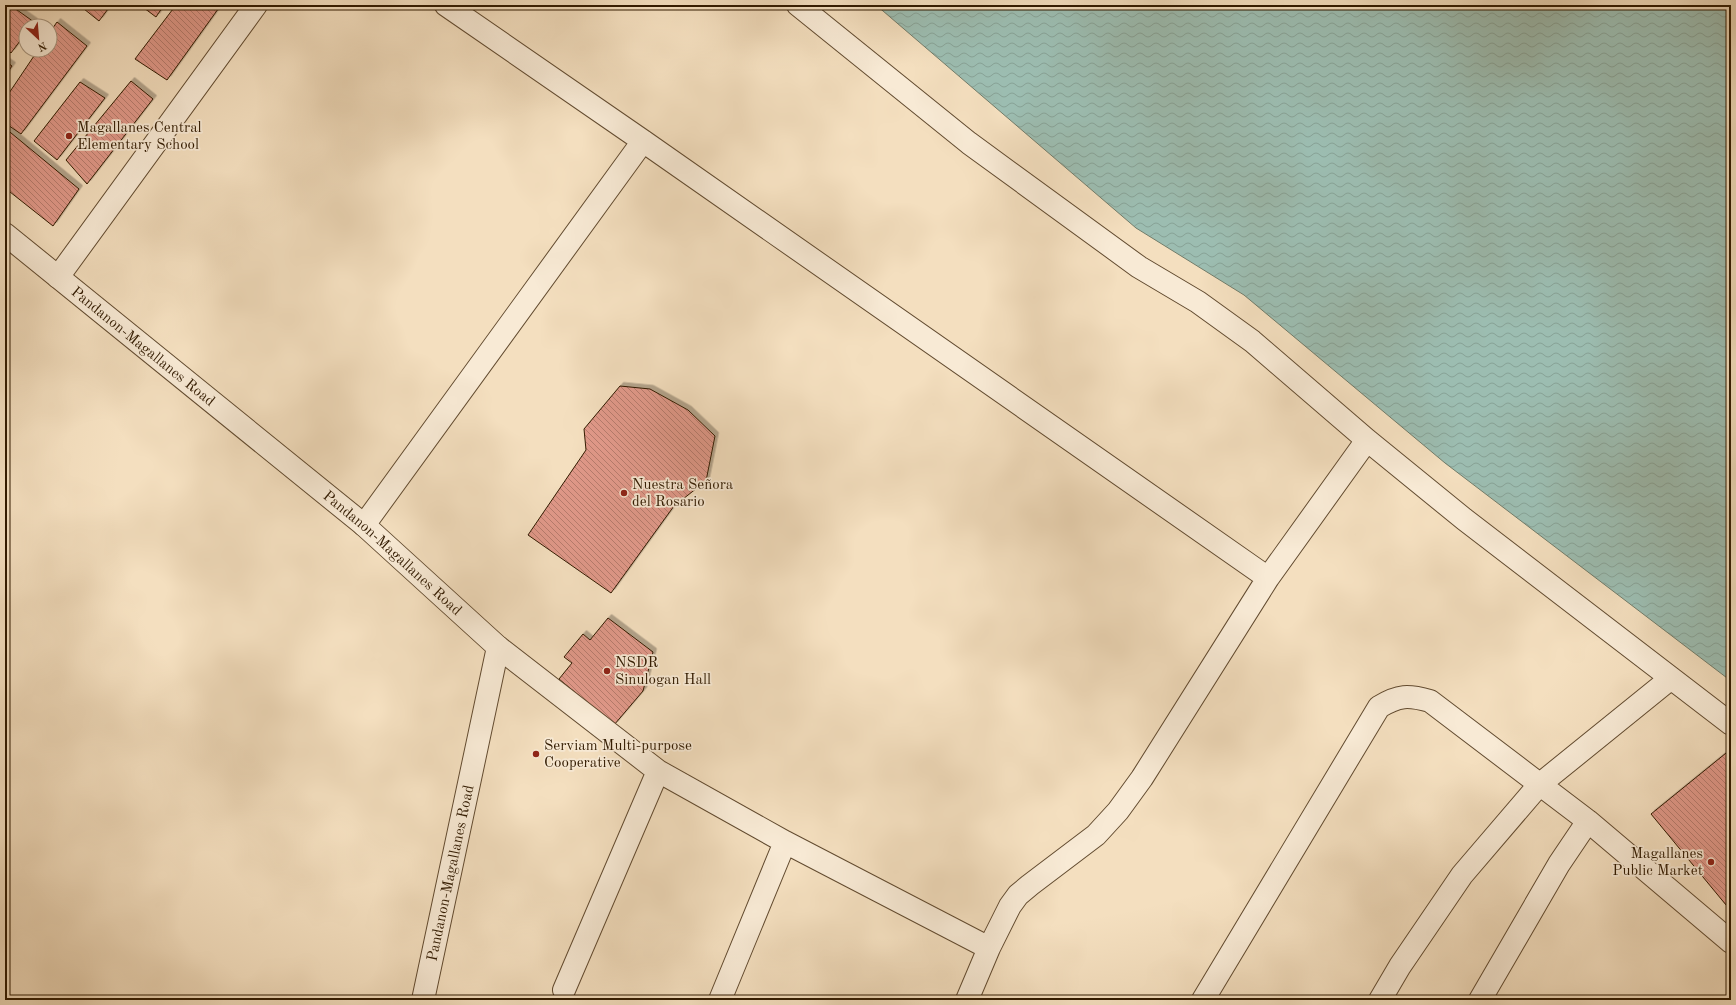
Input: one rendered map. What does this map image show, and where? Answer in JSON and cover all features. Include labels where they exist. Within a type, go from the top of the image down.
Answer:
[{"type":"street","points":[[58,277],[256,5]]},
{"type":"street","points":[[446,5],[1268,578]]},
{"type":"street","points":[[798,5],[969,143],[1139,267],[1198,302],[1252,340],[1368,440],[1464,519],[1731,724]]},
{"type":"street","points":[[364,525],[643,141]]},
{"type":"street","name":"Pandanon-Magallanes Road","points":[[5,234],[364,525],[498,647],[423,1000]]},
{"type":"street","points":[[967,1000],[989,948],[1010,906],[1018,895],[1035,880],[1096,835],[1118,811],[1142,778],[1268,578],[1368,440]]},
{"type":"street","points":[[498,647],[658,771],[786,842],[989,948]]},
{"type":"street","points":[[1380,1000],[1400,966],[1462,875],[1539,785],[1670,678]]},
{"type":"street","points":[[1203,1000],[1379,707],[1392,699],[1404,696],[1430,701],[1588,821],[1731,942]]},
{"type":"street","points":[[564,990],[658,771]]},
{"type":"street","points":[[1480,1000],[1559,864],[1588,821]]},
{"type":"street","points":[[720,1000],[786,842]]},
{"type":"water","points":[[876,5],[1731,5],[1731,681],[1445,463],[1244,295],[1136,228]]},
{"type":"building","points":[[5,5],[10,5],[28,18],[18,18],[18,44],[11,53],[5,48]]},
{"type":"building","points":[[79,5],[111,5],[99,21]]},
{"type":"building","points":[[140,5],[164,5],[156,17]]},
{"type":"building","points":[[176,5],[221,5],[167,80],[135,59]]},
{"type":"building","points":[[58,23],[87,46],[21,134],[5,123],[5,99],[33,58],[58,58]]},
{"type":"building","points":[[5,61],[12,66],[5,76]]},
{"type":"building","points":[[131,81],[153,99],[87,184],[66,160]]},
{"type":"building","points":[[80,82],[105,98],[57,160],[34,141]]},
{"type":"building","points":[[5,128],[79,189],[53,226],[5,188]]},
{"type":"building","name":"Nuestra Señora del Rosario","points":[[620,386],[650,389],[688,410],[715,436],[706,481],[674,506],[611,593],[528,535],[586,450],[584,429]]},
{"type":"building","name":"NSDR Sinulogan Hall","points":[[608,618],[653,652],[643,691],[614,725],[559,679],[572,663],[564,657],[583,634],[590,640]]},
{"type":"building","name":"Magallanes Public Market","points":[[1731,749],[1731,911],[1651,814]]},
{"type":"place","name":"Magallanes Central Elementary School","points":[[69,136]]},
{"type":"place","name":"Nuestra Señora del Rosario","points":[[624,493]]},
{"type":"place","name":"NSDR Sinulogan Hall","points":[[607,671]]},
{"type":"place","name":"Serviam Multi-purpose Cooperative","points":[[536,754]]},
{"type":"place","name":"Magallanes Public Market","points":[[1711,862]]}]
